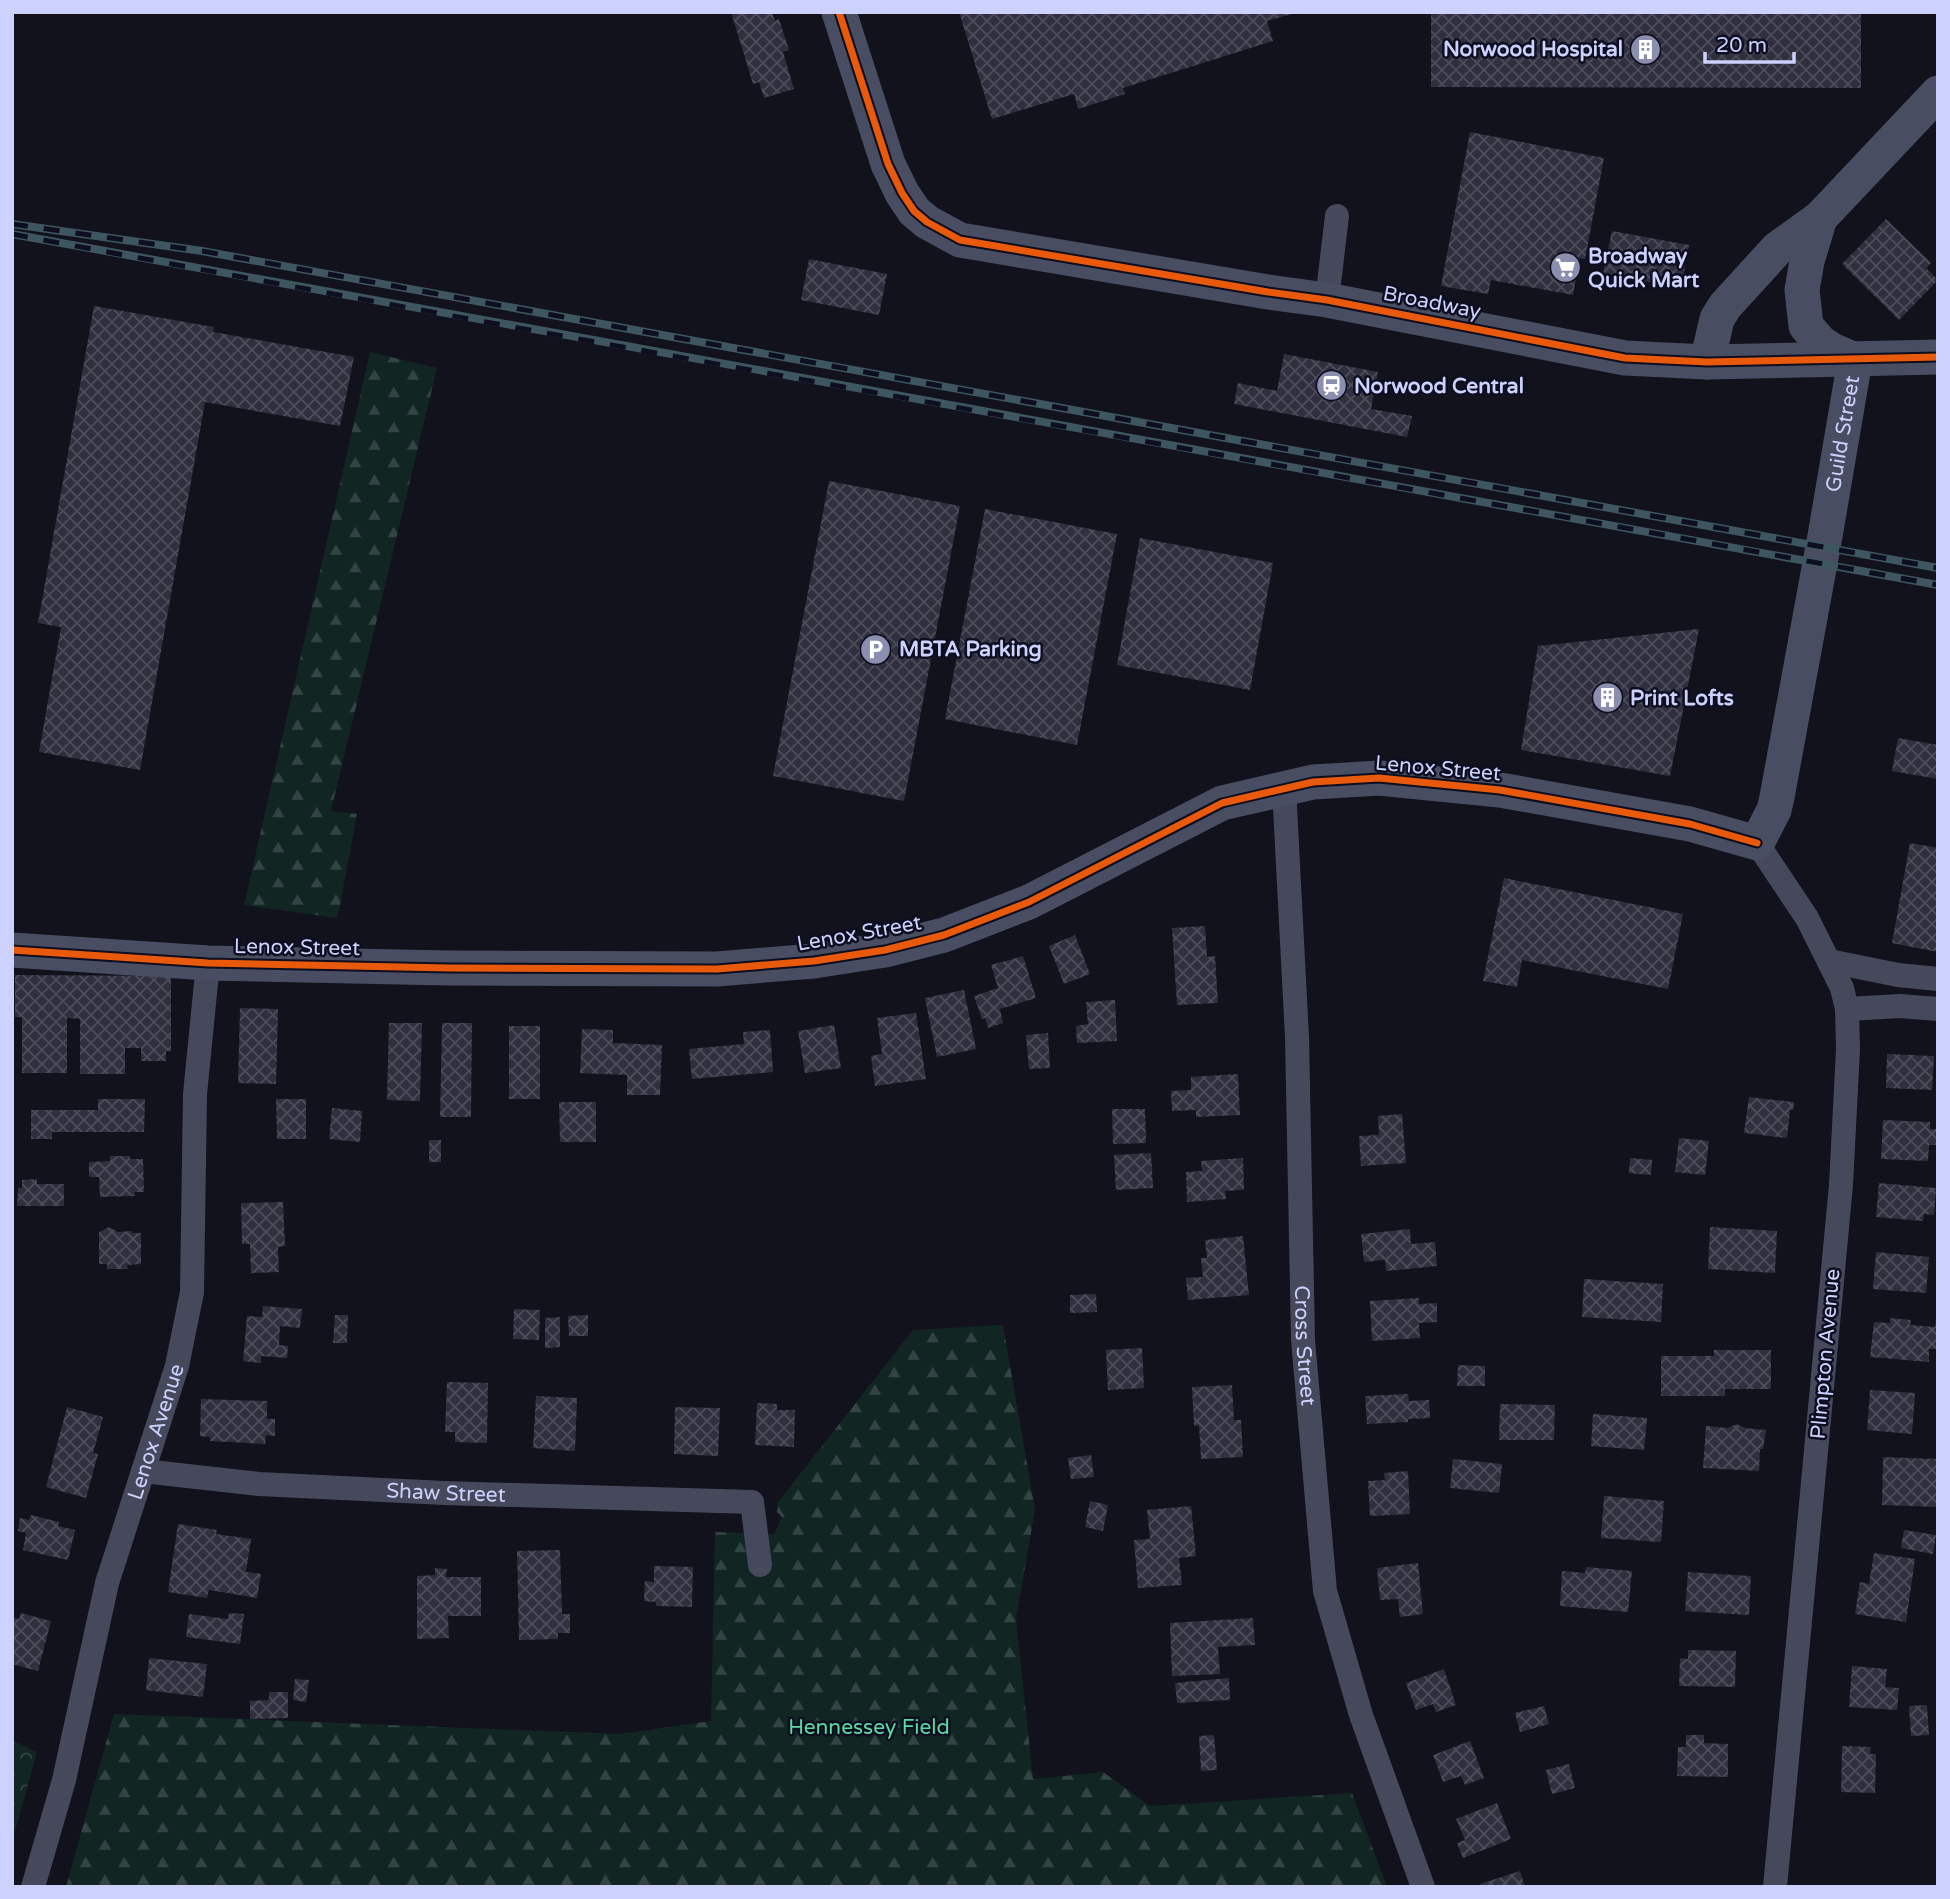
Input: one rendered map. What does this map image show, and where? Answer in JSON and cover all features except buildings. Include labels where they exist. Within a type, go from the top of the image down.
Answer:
[{"type":"street","name":"Broadway","points":[[839,12],[888,164],[914,211],[948,235],[979,244],[1327,300],[1625,358],[1707,362],[1938,357]]},
{"type":"street","name":"Guild Street","points":[[1756,843],[1774,810],[1777,797],[1855,360],[1821,343],[1807,326],[1802,290],[1807,261],[1820,218],[1938,93]]},
{"type":"street","points":[[1327,300],[1337,216]]},
{"type":"street","points":[[1707,362],[1717,319],[1725,306],[1777,249],[1820,218]]},
{"type":"street","name":"Lenox Street","points":[[12,950],[208,963],[449,968],[717,969],[814,961],[885,950],[944,935],[1029,902],[1222,803],[1313,782],[1379,778],[1500,790],[1690,824],[1756,843]]},
{"type":"street","name":"Cross Street","points":[[1284,788],[1297,1037],[1303,1340],[1325,1591],[1361,1715],[1423,1887]]},
{"type":"street","name":"Plimpton Avenue","points":[[1756,843],[1807,918],[1842,988],[1847,1009],[1848,1049],[1840,1185],[1775,1887]]},
{"type":"street","points":[[1829,961],[1898,975],[1938,979]]},
{"type":"street","name":"Lenox Avenue","points":[[33,1887],[64,1780],[107,1583],[177,1366],[191,1293],[195,1094],[208,963]]},
{"type":"street","points":[[1847,1009],[1899,1006],[1938,1009]]},
{"type":"street","name":"Shaw Street","points":[[143,1471],[259,1484],[445,1493],[752,1502],[760,1564]]},
{"type":"green space","points":[[370,352],[437,368],[331,811],[357,814],[340,905],[337,918],[244,905]]},
{"type":"green space","name":"Hennessey Field","points":[[1003,1325],[1035,1510],[1016,1619],[1033,1779],[1103,1772],[1150,1806],[1352,1793],[1387,1887],[66,1887],[114,1714],[620,1734],[711,1721],[715,1532],[774,1534],[782,1517],[777,1512],[778,1502],[913,1330]]},
{"type":"green space","points":[[12,1740],[37,1752],[12,1842]]},
{"type":"railway","points":[[12,224],[202,251],[1938,568]]},
{"type":"railway","points":[[12,234],[1938,585]]},
{"type":"cycle path","points":[[839,12],[888,164],[902,193],[914,211],[927,222],[960,240],[1327,300],[1625,358],[1707,362],[1938,357]]},
{"type":"cycle path","points":[[12,950],[208,963],[449,968],[717,969],[814,961],[885,950],[944,935],[1029,902],[1222,803],[1313,782],[1379,778],[1500,790],[1690,824],[1757,843]]},
{"type":"place","name":"Norwood Hospital","points":[[1646,49]]},
{"type":"place","name":"Broadway Quick Mart","points":[[1565,268]]},
{"type":"place","name":"Norwood Central","points":[[1331,386]]},
{"type":"place","name":"MBTA Parking","points":[[876,649]]},
{"type":"place","name":"Print Lofts","points":[[1607,698]]}]
